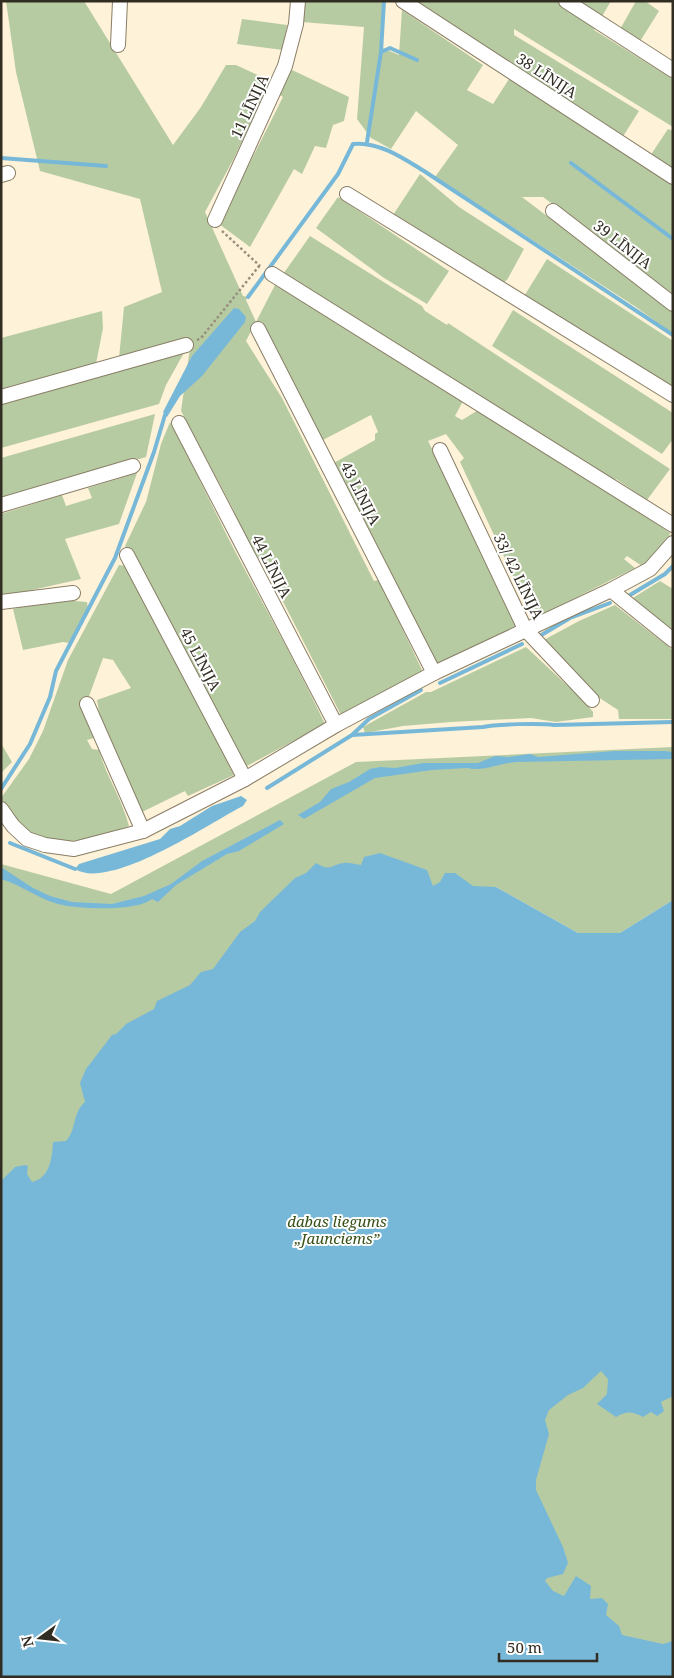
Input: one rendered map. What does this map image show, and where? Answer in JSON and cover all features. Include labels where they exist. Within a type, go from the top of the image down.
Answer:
[{"type":"street","points":[[118,45],[120,1]]},
{"type":"street","name":"11 LĪNIJA","points":[[215,220],[285,66],[296,24],[298,1]]},
{"type":"street","name":"38 LĪNIJA","points":[[403,1],[673,177]]},
{"type":"street","points":[[566,1],[673,70]]},
{"type":"street","points":[[347,194],[673,395]]},
{"type":"street","name":"39 LĪNIJA","points":[[553,211],[673,304]]},
{"type":"street","points":[[268,271],[673,525]]},
{"type":"street","name":"43 LĪNIJA","points":[[258,329],[434,672]]},
{"type":"street","points":[[1,397],[186,345]]},
{"type":"street","name":"44 LĪNIJA","points":[[179,423],[336,725]]},
{"type":"street","name":"33/ 42 LĪNIJA","points":[[440,450],[526,629],[592,700]]},
{"type":"street","points":[[1,505],[134,466]]},
{"type":"street","points":[[1,809],[13,826],[26,839],[44,845],[74,849],[143,831],[245,779],[336,725],[434,672],[611,590],[650,569],[673,543]]},
{"type":"street","name":"45 LĪNIJA","points":[[128,555],[245,779]]},
{"type":"street","points":[[611,590],[673,640]]},
{"type":"street","points":[[1,602],[73,593]]},
{"type":"street","points":[[87,704],[143,831]]},
{"type":"path","points":[[215,220],[217,227],[268,271]]},
{"type":"path","points":[[186,345],[201,338],[260,265]]},
{"type":"green space","points":[[6,1],[84,1],[173,145],[201,107],[226,65],[236,65],[271,81],[233,160],[205,212],[243,296],[248,297],[246,300],[256,322],[275,285],[307,304],[312,304],[463,401],[455,416],[462,420],[480,409],[610,490],[670,533],[666,545],[645,568],[627,556],[624,559],[635,568],[533,619],[460,462],[464,458],[446,434],[428,441],[521,625],[437,667],[332,464],[375,440],[375,434],[378,432],[371,415],[321,441],[303,401],[292,392],[253,327],[246,341],[282,398],[374,581],[379,580],[423,672],[341,715],[271,578],[241,531],[233,509],[181,411],[191,341],[119,358],[124,307],[162,292],[140,199],[40,171],[16,72]]},
{"type":"green space","points":[[304,1],[385,1],[380,47],[399,55],[402,10],[483,65],[467,90],[493,104],[509,79],[673,186],[673,294],[543,197],[522,197],[673,312],[673,334],[636,307],[435,177],[458,145],[416,111],[391,149],[371,138],[357,119],[364,27],[302,22]]},
{"type":"green space","points":[[414,1],[611,1],[594,30],[673,79],[673,127],[514,29],[514,35],[639,111],[622,138]]},
{"type":"green space","points":[[636,1],[645,1],[659,11],[639,43],[619,31]]},
{"type":"green space","points":[[242,19],[287,25],[283,50],[237,44]]},
{"type":"green space","points":[[290,69],[349,97],[344,121],[333,125],[326,148],[315,146],[302,174],[294,169],[250,247],[219,224],[283,97],[278,94]]},
{"type":"green space","points":[[668,129],[673,131],[673,171],[650,156]]},
{"type":"green space","points":[[420,174],[459,207],[524,249],[507,280],[500,285],[393,215]]},
{"type":"green space","points":[[338,197],[449,271],[427,304],[384,278],[316,228]]},
{"type":"green space","points":[[310,236],[422,306],[425,311],[447,325],[448,323],[670,469],[647,500],[616,479],[612,482],[314,292],[307,293],[281,277]]},
{"type":"green space","points":[[547,259],[673,341],[673,391],[523,298]]},
{"type":"green space","points":[[513,310],[673,413],[673,439],[662,454],[492,346]]},
{"type":"green space","points":[[102,311],[103,328],[96,364],[1,390],[1,338]]},
{"type":"green space","points":[[185,351],[166,385],[159,404],[1,448],[1,402]]},
{"type":"green space","points":[[155,414],[146,457],[1,501],[1,458]]},
{"type":"green space","points":[[170,422],[234,550],[296,665],[325,724],[247,766],[218,718],[125,546],[146,502],[161,444]]},
{"type":"green space","points":[[137,473],[119,524],[65,539],[81,579],[1,597],[1,514],[62,495],[66,506],[92,498],[88,488]]},
{"type":"green space","points":[[119,565],[127,566],[234,775],[188,796],[185,791],[142,812],[101,724],[97,700],[131,688],[113,660],[103,658],[88,699],[94,738],[87,740],[92,749],[99,750],[129,826],[90,838],[75,840],[61,841],[35,837],[21,827],[1,798],[29,759],[43,731],[68,660]]},
{"type":"green space","points":[[660,581],[673,589],[673,636],[628,601]]},
{"type":"green space","points":[[51,599],[87,602],[88,609],[70,643],[63,642],[23,650],[13,609]]},
{"type":"green space","points":[[615,605],[673,650],[673,719],[619,719],[618,710],[595,695],[540,642],[579,621]]},
{"type":"green space","points":[[526,647],[585,702],[593,712],[593,717],[556,722],[531,718],[451,722],[403,726],[365,733],[363,727],[426,692],[431,692]]},
{"type":"green space","points":[[1,733],[2,745],[12,762],[1,773]]},
{"type":"green space","name":"dabas liegums „Jaunciems”","points":[[673,747],[673,900],[620,933],[578,933],[496,887],[481,887],[673,1071],[673,1677],[1,1677],[1,864],[111,894],[356,762]]},
{"type":"water","points":[[234,308],[239,309],[246,317],[245,322],[202,376],[180,396],[167,417],[163,412],[192,356]]},
{"type":"water","points":[[615,751],[673,752],[673,759],[517,762],[480,769],[432,770],[375,778],[304,819],[298,815],[320,802],[331,789],[349,782],[370,769],[380,767],[395,768],[423,763],[478,763],[495,756],[508,757],[530,754],[538,757]]},
{"type":"water","points":[[241,796],[247,800],[243,806],[184,840],[134,863],[111,871],[91,873],[75,869],[79,864],[160,839],[170,829],[180,826],[212,806]]},
{"type":"water","points":[[280,820],[284,824],[239,851],[227,854],[176,885],[158,902],[152,899],[144,903],[120,908],[67,906],[50,901],[1,879],[1,867],[33,888],[50,896],[72,902],[112,904],[144,896],[171,884],[202,861]]},
{"type":"water","name":"dabas liegums „Jaunciems”","points":[[380,853],[427,870],[433,886],[440,882],[445,873],[455,873],[473,886],[496,887],[578,933],[620,933],[673,900],[673,1396],[661,1402],[664,1411],[657,1416],[651,1412],[643,1417],[629,1412],[616,1417],[597,1404],[607,1394],[608,1379],[601,1371],[583,1388],[568,1395],[549,1410],[545,1420],[549,1434],[536,1480],[536,1490],[563,1547],[568,1563],[563,1574],[547,1578],[545,1581],[553,1591],[564,1596],[576,1576],[591,1586],[590,1599],[602,1598],[608,1604],[606,1615],[619,1626],[622,1635],[663,1644],[673,1641],[673,1677],[1,1677],[1,1181],[15,1167],[25,1165],[28,1166],[27,1174],[32,1182],[43,1176],[51,1161],[53,1142],[66,1141],[72,1131],[78,1111],[85,1102],[80,1083],[86,1069],[112,1035],[116,1034],[126,1024],[154,1009],[157,1001],[190,985],[201,972],[213,969],[240,932],[255,921],[260,912],[295,878],[306,873],[316,863],[328,867],[346,863],[361,865],[364,857]]},
{"type":"waterway","points":[[381,52],[384,1]]},
{"type":"waterway","points":[[367,142],[381,52],[390,48],[417,60]]},
{"type":"waterway","points":[[248,297],[338,174],[353,144],[362,144],[381,148],[416,166],[673,335]]},
{"type":"waterway","points":[[1,158],[106,166]]},
{"type":"waterway","points":[[571,163],[673,239]]},
{"type":"waterway","points":[[1,789],[30,744],[50,697],[56,671],[115,558],[154,452],[165,415]]},
{"type":"waterway","points":[[625,598],[665,574],[673,566]]},
{"type":"waterway","points":[[538,637],[570,618],[610,603]]},
{"type":"waterway","points":[[440,683],[522,644]]},
{"type":"waterway","points":[[352,735],[369,719],[421,690]]},
{"type":"waterway","points":[[267,788],[352,735],[507,725],[673,722]]},
{"type":"waterway","points":[[10,843],[75,869]]}]
